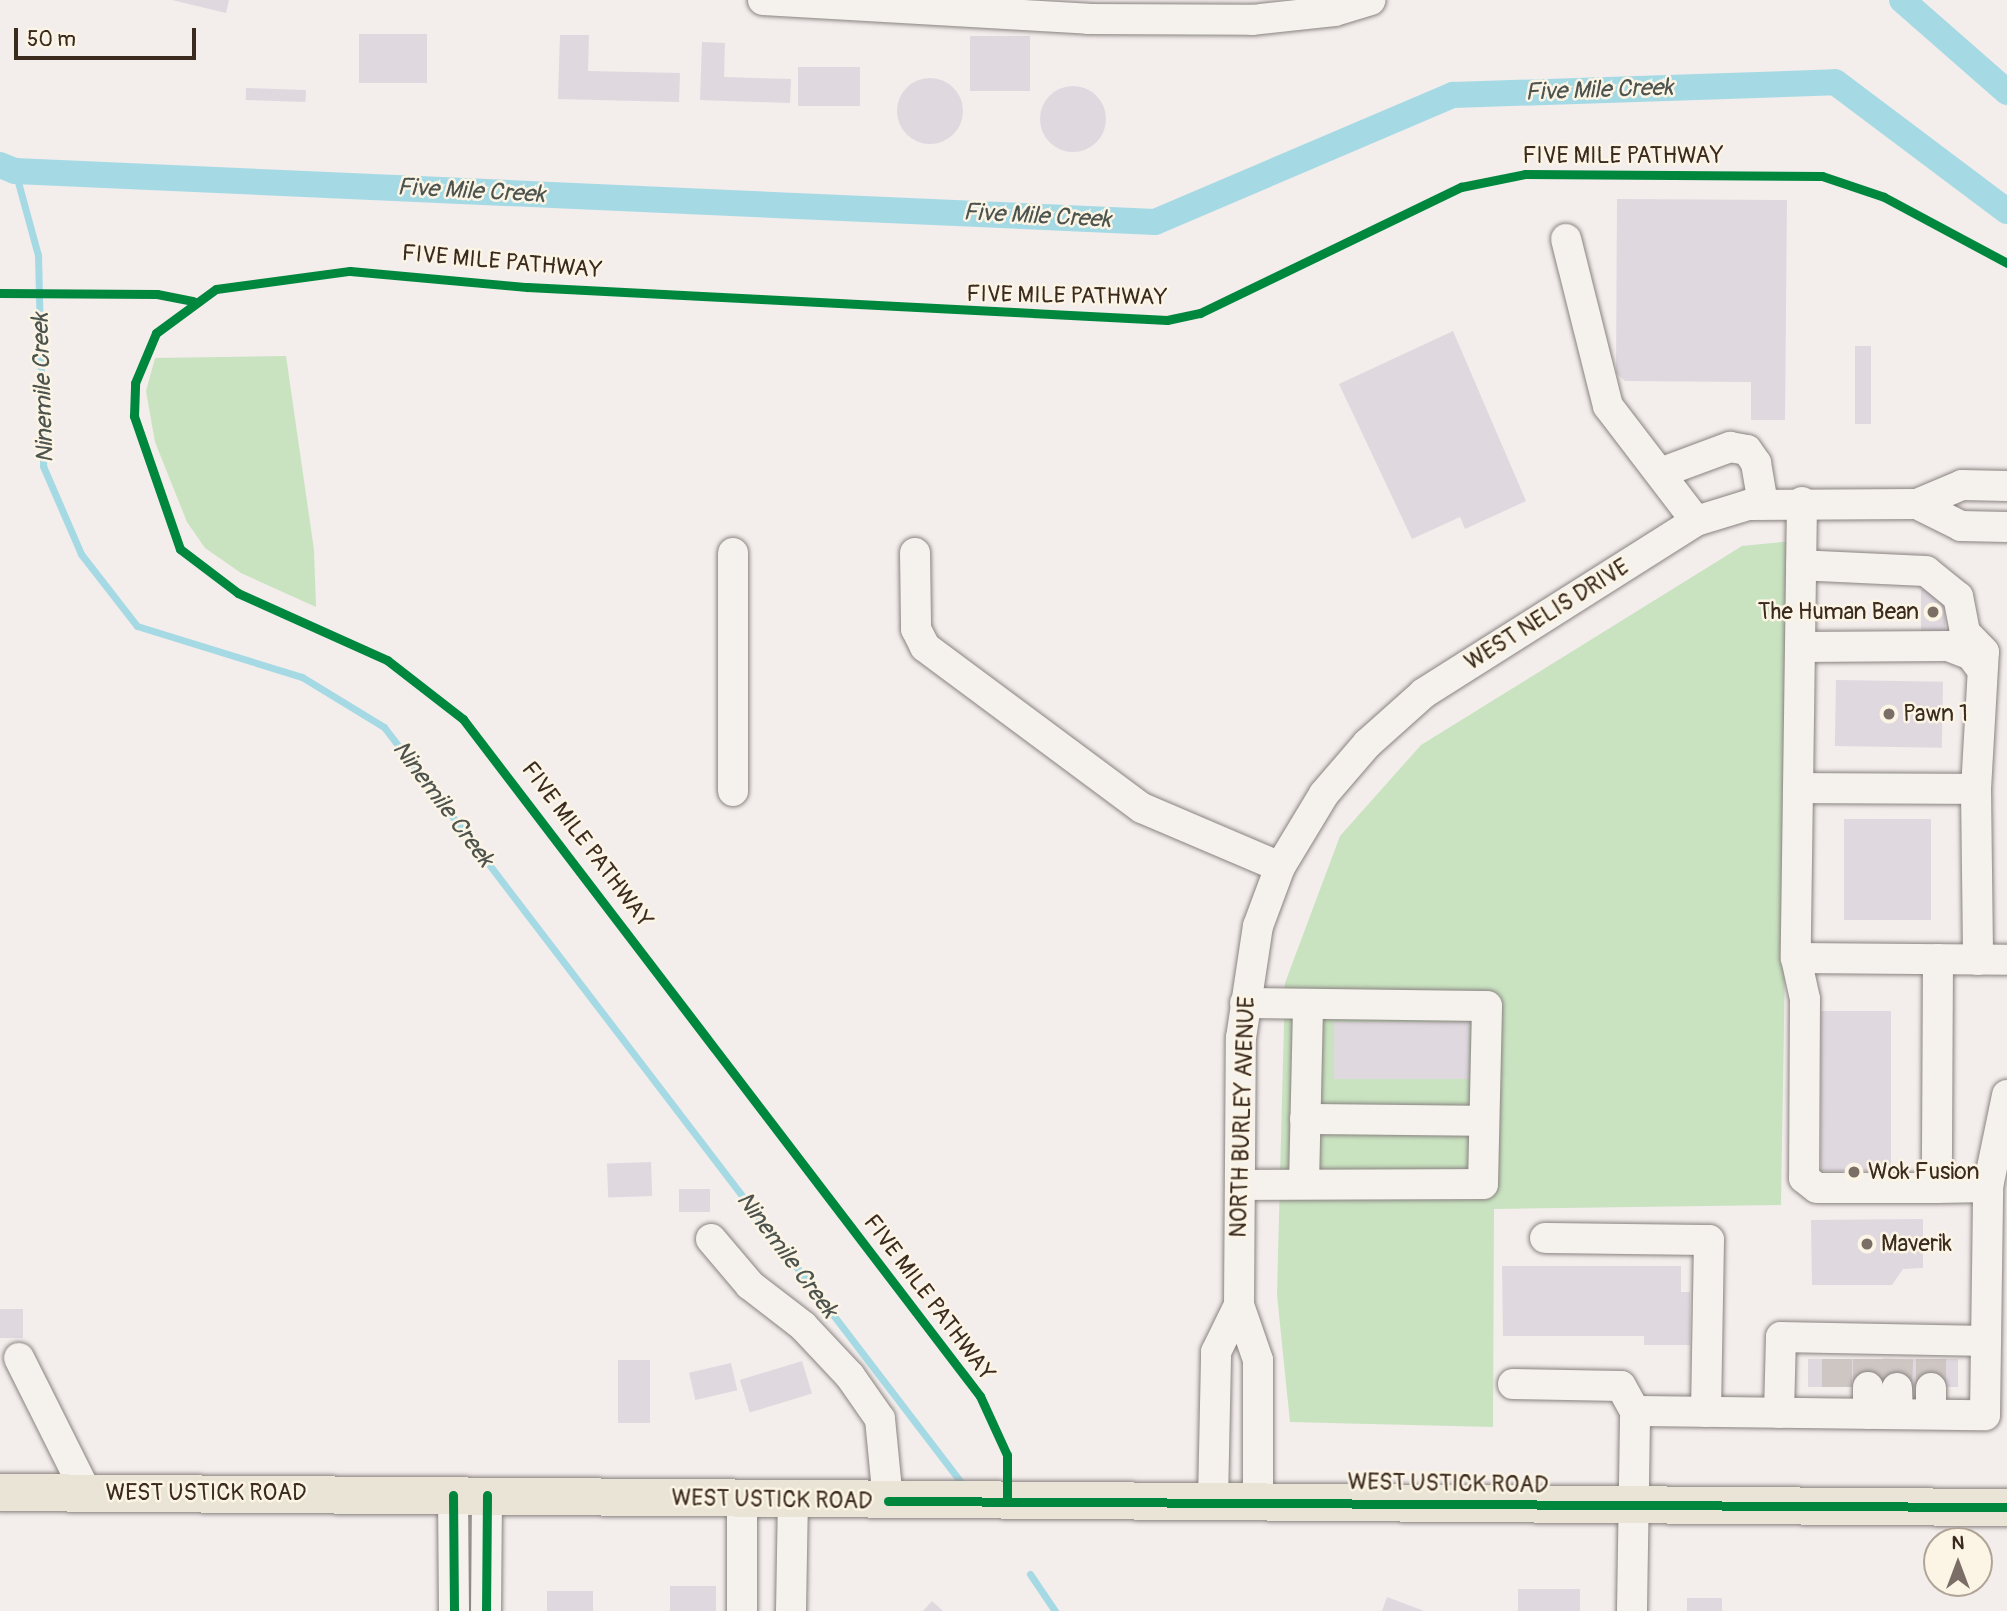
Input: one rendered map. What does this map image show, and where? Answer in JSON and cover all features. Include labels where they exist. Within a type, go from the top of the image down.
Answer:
[{"type":"main road","name":"WEST USTICK ROAD","points":[[0,1492],[888,1501],[2007,1507]]},
{"type":"street","points":[[763,0],[1102,10],[1252,20],[1335,12],[1370,0]]},
{"type":"street","points":[[1566,239],[1608,406],[1696,521]]},
{"type":"street","points":[[1660,473],[1730,447],[1747,450],[1756,463],[1763,504]]},
{"type":"street","name":"WEST NELIS DRIVE","points":[[1276,879],[1324,794],[1367,744],[1424,693],[1696,521],[1763,504],[1917,504],[1962,485],[2007,486]]},
{"type":"street","points":[[1802,502],[1796,958],[1805,999],[1804,1178],[1817,1188],[1987,1187]]},
{"type":"street","name":"WEST NELIS DRIVE","points":[[1917,504],[1961,526],[2007,527]]},
{"type":"street","points":[[733,553],[733,791]]},
{"type":"street","points":[[915,553],[916,629],[925,647],[1142,808],[1276,879]]},
{"type":"street","points":[[1801,565],[1926,571],[1946,581],[1958,597],[1965,632],[1984,652],[1976,789],[1978,960]]},
{"type":"street","points":[[1946,581],[1948,646]]},
{"type":"street","points":[[1800,647],[1948,646],[1971,655],[1983,670]]},
{"type":"street","points":[[1798,788],[1976,789]]},
{"type":"street","name":"NORTH BURLEY AVENUE","points":[[1258,1501],[1258,1360],[1239,1305],[1245,1003],[1276,879]]},
{"type":"street","points":[[1796,958],[2007,960]]},
{"type":"street","points":[[1937,1188],[1938,959]]},
{"type":"street","points":[[1240,1185],[1483,1184],[1486,1006],[1245,1003]]},
{"type":"street","points":[[1304,1184],[1308,1004]]},
{"type":"street","points":[[1634,1411],[1779,1413],[1837,1374],[1931,1376],[1985,1415],[1987,1187],[2007,1095]]},
{"type":"street","points":[[1305,1119],[1484,1121]]},
{"type":"street","points":[[1545,1238],[1709,1240],[1706,1412]]},
{"type":"street","points":[[711,1239],[750,1286],[813,1336],[880,1419],[888,1501]]},
{"type":"street","name":"NORTH BURLEY AVENUE","points":[[1213,1501],[1216,1352],[1239,1305]]},
{"type":"street","points":[[1779,1413],[1781,1337],[1837,1374],[1931,1376],[1986,1341]]},
{"type":"street","points":[[19,1358],[86,1492]]},
{"type":"street","points":[[1513,1384],[1621,1386],[1634,1411],[1632,1611]]},
{"type":"street","points":[[454,1611],[470,1495]]},
{"type":"street","points":[[470,1495],[486,1611]]},
{"type":"street","points":[[741,1499],[741,1611]]},
{"type":"street","points":[[791,1611],[793,1500]]},
{"type":"green space","points":[[286,356],[314,550],[316,607],[241,573],[205,548],[187,522],[155,442],[146,391],[155,358]]},
{"type":"green space","points":[[1792,541],[1781,1205],[1494,1209],[1493,1427],[1290,1422],[1277,1295],[1285,983],[1340,836],[1421,745],[1742,546]]},
{"type":"building","points":[[172,0],[229,0],[226,13]]},
{"type":"building","points":[[359,34],[427,34],[427,83],[359,83]]},
{"type":"building","points":[[560,35],[589,35],[588,71],[680,73],[679,102],[558,99]]},
{"type":"building","points":[[970,36],[1030,36],[1030,91],[970,91]]},
{"type":"building","points":[[702,42],[725,43],[724,77],[791,79],[790,103],[700,100]]},
{"type":"building","points":[[798,67],[860,67],[860,106],[798,106]]},
{"type":"building","points":[[924,78],[936,78],[948,83],[958,93],[963,111],[961,124],[948,139],[936,144],[924,144],[912,139],[902,129],[897,117],[897,105],[902,93],[912,83]]},
{"type":"building","points":[[1066,86],[1080,86],[1092,91],[1101,100],[1106,119],[1104,132],[1097,143],[1080,152],[1066,152],[1054,147],[1045,138],[1040,126],[1040,112],[1045,100],[1054,91]]},
{"type":"building","points":[[246,88],[306,90],[306,102],[246,100]]},
{"type":"building","points":[[1617,199],[1787,200],[1785,420],[1751,420],[1751,382],[1625,381],[1616,373]]},
{"type":"building","points":[[1453,331],[1526,501],[1465,529],[1460,517],[1412,539],[1339,384]]},
{"type":"building","points":[[1855,346],[1871,346],[1871,424],[1855,424]]},
{"type":"building","name":"The Human Bean","points":[[1921,589],[1945,589],[1945,635],[1921,635]]},
{"type":"building","name":"Pawn 1","points":[[1836,680],[1943,682],[1942,748],[1835,746]]},
{"type":"building","points":[[1844,819],[1931,819],[1931,920],[1844,920]]},
{"type":"building","points":[[1821,1011],[1891,1011],[1891,1171],[1821,1171]]},
{"type":"building","points":[[1334,1022],[1469,1022],[1469,1079],[1334,1079]]},
{"type":"building","points":[[651,1162],[652,1196],[608,1198],[607,1164]]},
{"type":"building","points":[[679,1189],[710,1189],[710,1212],[679,1212]]},
{"type":"building","name":"Maverik","points":[[1923,1219],[1923,1268],[1903,1269],[1892,1285],[1812,1285],[1811,1220]]},
{"type":"building","points":[[1502,1266],[1681,1266],[1681,1292],[1690,1292],[1690,1345],[1644,1345],[1644,1336],[1503,1336]]},
{"type":"building","points":[[0,1309],[23,1309],[23,1338],[0,1338]]},
{"type":"building","points":[[1808,1359],[1958,1359],[1958,1387],[1808,1387]]},
{"type":"building","points":[[618,1360],[650,1360],[650,1423],[618,1423]]},
{"type":"building","points":[[802,1361],[812,1394],[750,1413],[740,1380]]},
{"type":"building","points":[[731,1363],[737,1390],[695,1400],[689,1373]]},
{"type":"building","points":[[670,1586],[716,1586],[716,1611],[670,1611]]},
{"type":"building","points":[[1518,1589],[1580,1589],[1580,1611],[1518,1611]]},
{"type":"building","points":[[547,1591],[593,1591],[593,1611],[547,1611]]},
{"type":"building","points":[[1387,1597],[1424,1611],[1382,1611]]},
{"type":"building","points":[[1687,1598],[1722,1598],[1722,1611],[1687,1611]]},
{"type":"building","points":[[932,1601],[943,1611],[923,1611]]},
{"type":"waterway","points":[[1902,0],[2007,92]]},
{"type":"waterway","name":"Five Mile Creek","points":[[0,165],[15,171],[1155,222],[1453,95],[1835,82],[2007,211]]},
{"type":"waterway","name":"Ninemile Creek","points":[[15,171],[38,255],[43,466],[81,554],[137,626],[302,677],[384,727],[960,1481]]},
{"type":"waterway","name":"Ninemile Creek","points":[[1030,1574],[1055,1611]]},
{"type":"tunnel","points":[[1837,1359],[1837,1387]]},
{"type":"tunnel","points":[[1868,1359],[1868,1387]]},
{"type":"tunnel","points":[[1897,1388],[1898,1359]]},
{"type":"tunnel","points":[[1931,1359],[1931,1388]]},
{"type":"cycle path","name":"FIVE MILE PATHWAY","points":[[1007,1501],[1007,1455],[980,1396],[463,719],[387,660],[238,593],[180,549],[134,416],[135,383],[156,333],[216,289],[350,271],[527,287],[1167,320],[1200,313],[1461,187],[1525,174],[1822,176],[1884,197],[2007,263]]},
{"type":"cycle path","points":[[0,293],[157,294],[193,301]]},
{"type":"cycle path","points":[[453,1495],[454,1611]]},
{"type":"cycle path","points":[[486,1611],[487,1495]]},
{"type":"cycle path","points":[[888,1501],[2007,1507]]},
{"type":"place","name":"The Human Bean","points":[[1933,612]]},
{"type":"place","name":"Pawn 1","points":[[1889,714]]},
{"type":"place","name":"Wok Fusion","points":[[1854,1172]]},
{"type":"place","name":"Maverik","points":[[1867,1244]]}]
